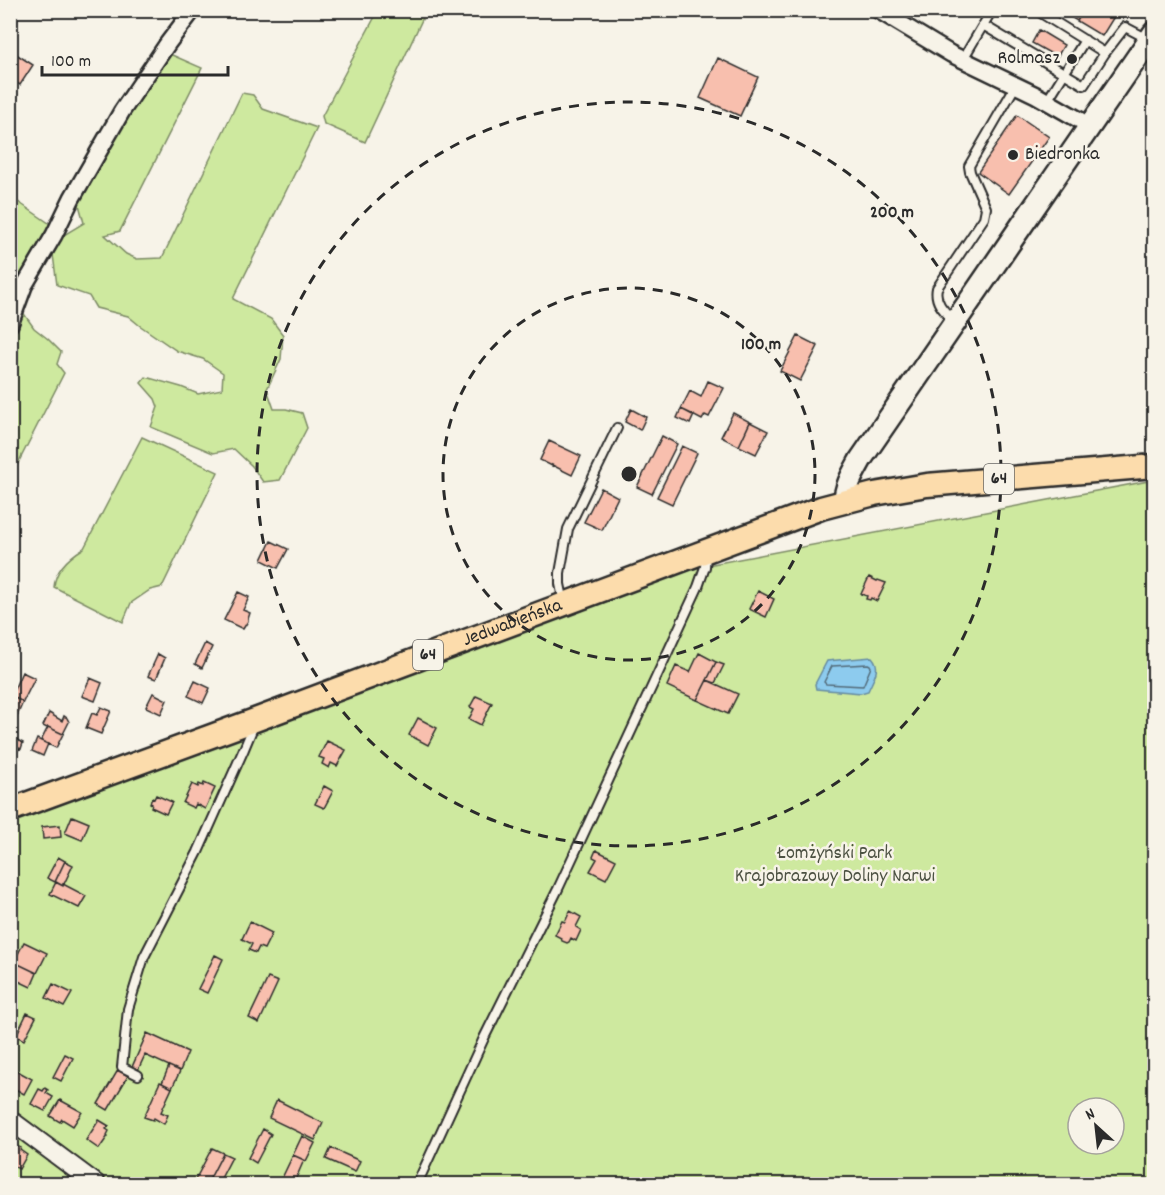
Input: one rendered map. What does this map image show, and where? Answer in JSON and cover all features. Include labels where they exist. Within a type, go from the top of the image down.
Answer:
[{"type":"main road","points":[[845,501],[845,493],[861,459],[1152,36]]},
{"type":"main road","name":"64","points":[[845,501],[927,485],[1155,466]]},
{"type":"main road","name":"Jedwabieńska","points":[[10,810],[845,501]]},
{"type":"street","points":[[10,324],[24,286],[54,235],[77,188],[122,111],[193,10]]},
{"type":"street","points":[[878,10],[963,59],[1047,101],[1090,126]]},
{"type":"street","points":[[10,1120],[96,1185]]},
{"type":"lane","points":[[963,59],[992,10]]},
{"type":"lane","points":[[1036,10],[1105,53]]},
{"type":"lane","points":[[983,25],[1084,85],[1125,27],[1152,36]]},
{"type":"lane","points":[[1047,101],[1085,40]]},
{"type":"lane","points":[[955,322],[939,303],[936,292],[984,218],[986,207],[969,166],[1016,85]]},
{"type":"lane","points":[[564,604],[560,573],[568,529],[618,428]]},
{"type":"lane","points":[[417,1185],[484,1038],[558,889],[698,587],[705,567],[706,551]]},
{"type":"lane","points":[[138,1076],[122,1067],[128,1009],[144,957],[198,852],[255,720]]},
{"type":"green space","points":[[378,11],[426,11],[365,142],[324,124],[322,116]]},
{"type":"green space","points":[[165,52],[202,68],[120,231],[105,235],[126,254],[137,259],[162,258],[242,93],[253,95],[263,109],[317,128],[233,299],[271,319],[283,335],[281,359],[267,389],[274,409],[302,413],[307,428],[280,480],[263,482],[252,466],[234,449],[213,453],[151,427],[158,407],[155,399],[141,383],[146,377],[198,394],[222,389],[223,373],[203,359],[177,351],[128,316],[96,308],[89,296],[57,285],[52,247],[62,236],[84,223],[78,201],[79,191]]},
{"type":"green space","points":[[11,197],[53,226],[11,293]]},
{"type":"green space","points":[[11,309],[22,311],[34,328],[61,352],[57,364],[64,373],[11,477]]},
{"type":"green space","points":[[142,437],[218,472],[162,587],[150,590],[131,603],[123,622],[54,587],[57,574],[69,559],[84,548]]},
{"type":"green space","name":"Łomżyński Park Krajobrazowy Doliny Narwi","points":[[1154,480],[1154,1184],[11,1184],[11,809],[676,571]]},
{"type":"water","points":[[872,657],[876,669],[868,691],[861,693],[816,689],[815,684],[827,661]]},
{"type":"building","points":[[1059,10],[1084,10],[1077,21]]},
{"type":"building","points":[[1084,10],[1108,10],[1115,15],[1102,36],[1077,21]]},
{"type":"building","points":[[1039,30],[1064,45],[1057,57],[1032,43]]},
{"type":"building","points":[[16,54],[33,65],[20,85],[10,79],[14,70],[10,68],[10,61]]},
{"type":"building","points":[[718,58],[758,77],[740,116],[700,98]]},
{"type":"building","name":"Biedronka","points":[[1017,115],[1049,137],[1009,194],[978,172]]},
{"type":"building","points":[[798,336],[818,346],[800,381],[780,371]]},
{"type":"building","points":[[708,381],[724,388],[709,417],[705,415],[702,420],[681,409],[690,391],[701,397]]},
{"type":"building","points":[[631,409],[646,417],[640,430],[625,422]]},
{"type":"building","points":[[681,409],[694,415],[690,424],[677,418]]},
{"type":"building","points":[[733,413],[750,422],[739,446],[721,437]]},
{"type":"building","points":[[750,422],[768,431],[756,454],[739,446]]},
{"type":"building","points":[[662,436],[677,444],[652,494],[637,487]]},
{"type":"building","points":[[549,441],[581,456],[572,475],[540,460]]},
{"type":"building","points":[[682,446],[697,453],[672,504],[657,497]]},
{"type":"building","points":[[601,488],[618,497],[602,530],[584,522]]},
{"type":"building","points":[[271,541],[288,549],[278,568],[262,560]]},
{"type":"building","points":[[869,577],[886,583],[877,601],[871,598],[866,599],[867,596],[861,594]]},
{"type":"building","points":[[758,591],[774,599],[766,617],[749,609]]},
{"type":"building","points":[[238,592],[249,597],[243,610],[250,613],[243,629],[224,620]]},
{"type":"building","points":[[205,643],[212,647],[202,668],[195,664]]},
{"type":"building","points":[[699,653],[716,662],[697,700],[667,686],[676,666],[690,672]]},
{"type":"building","points":[[158,654],[165,658],[156,679],[148,676]]},
{"type":"building","points":[[716,662],[724,665],[715,683],[707,680]]},
{"type":"building","points":[[22,672],[35,678],[23,702],[11,696]]},
{"type":"building","points":[[90,678],[102,683],[95,701],[82,696]]},
{"type":"building","points":[[707,680],[738,694],[728,714],[697,700]]},
{"type":"building","points":[[195,681],[210,688],[203,703],[188,696]]},
{"type":"building","points":[[153,693],[167,700],[161,714],[146,707]]},
{"type":"building","points":[[11,696],[23,702],[17,716],[10,714]]},
{"type":"building","points":[[476,696],[492,703],[481,725],[469,719],[474,709],[470,707]]},
{"type":"building","points":[[101,707],[111,711],[101,734],[86,728],[92,713],[97,715]]},
{"type":"building","points":[[49,713],[62,721],[64,716],[67,718],[69,722],[63,734],[43,726]]},
{"type":"building","points":[[418,718],[437,728],[428,745],[409,735]]},
{"type":"building","points":[[48,727],[63,734],[56,748],[41,741]]},
{"type":"building","points":[[11,737],[23,743],[11,766]]},
{"type":"building","points":[[37,739],[48,744],[43,756],[32,751]]},
{"type":"building","points":[[327,741],[346,750],[337,766],[331,763],[329,768],[322,764],[324,759],[319,757]]},
{"type":"building","points":[[204,783],[215,788],[205,809],[196,804],[194,808],[183,803],[192,784],[198,787],[199,784],[203,786]]},
{"type":"building","points":[[324,786],[333,791],[324,808],[315,804]]},
{"type":"building","points":[[156,795],[172,802],[166,814],[151,807],[152,798],[154,799]]},
{"type":"building","points":[[72,816],[89,823],[82,840],[65,833]]},
{"type":"building","points":[[60,825],[61,837],[43,839],[42,827]]},
{"type":"building","points":[[596,850],[616,860],[606,879],[590,871],[597,859],[593,857]]},
{"type":"building","points":[[58,857],[65,861],[55,882],[47,878]]},
{"type":"building","points":[[65,861],[73,865],[63,886],[55,882]]},
{"type":"building","points":[[56,882],[86,896],[79,908],[50,894]]},
{"type":"building","points":[[570,911],[581,917],[576,927],[581,930],[576,941],[571,938],[567,943],[555,935]]},
{"type":"building","points":[[250,922],[272,933],[264,949],[259,947],[256,953],[249,950],[252,944],[242,939]]},
{"type":"building","points":[[24,942],[47,953],[37,973],[14,962]]},
{"type":"building","points":[[215,955],[223,959],[207,993],[198,989]]},
{"type":"building","points":[[10,960],[37,973],[31,987],[10,977]]},
{"type":"building","points":[[268,978],[278,982],[259,1023],[249,1018]]},
{"type":"building","points":[[53,984],[72,993],[64,1007],[46,998]]},
{"type":"building","points":[[27,1013],[36,1017],[24,1040],[16,1036]]},
{"type":"building","points":[[147,1033],[188,1052],[180,1071],[145,1055],[138,1070],[132,1067]]},
{"type":"building","points":[[65,1054],[73,1058],[61,1081],[53,1077]]},
{"type":"building","points":[[169,1066],[180,1071],[172,1088],[162,1083]]},
{"type":"building","points":[[12,1068],[32,1079],[24,1094],[10,1086]]},
{"type":"building","points":[[118,1070],[128,1076],[108,1110],[98,1104]]},
{"type":"building","points":[[160,1082],[172,1088],[161,1112],[168,1115],[164,1124],[154,1118],[153,1120],[144,1117]]},
{"type":"building","points":[[45,1088],[48,1090],[46,1093],[53,1097],[45,1111],[31,1104],[39,1089],[43,1091]]},
{"type":"building","points":[[60,1100],[82,1112],[73,1126],[62,1119],[60,1122],[50,1116]]},
{"type":"building","points":[[277,1100],[323,1123],[315,1140],[269,1118]]},
{"type":"building","points":[[99,1120],[109,1126],[106,1129],[109,1131],[99,1149],[86,1140]]},
{"type":"building","points":[[263,1129],[271,1134],[256,1163],[248,1158]]},
{"type":"building","points":[[302,1136],[315,1143],[306,1161],[293,1155]]},
{"type":"building","points":[[10,1145],[21,1148],[20,1150],[27,1155],[19,1169],[10,1164]]},
{"type":"building","points":[[212,1148],[223,1153],[207,1184],[194,1182]]},
{"type":"building","points":[[331,1148],[360,1161],[355,1172],[326,1159]]},
{"type":"building","points":[[223,1153],[232,1157],[218,1184],[207,1184]]},
{"type":"building","points":[[293,1155],[304,1160],[294,1183],[282,1178]]},
{"type":"place","name":"Rolmasz","points":[[1072,59]]},
{"type":"place","name":"Biedronka","points":[[1013,155]]}]
